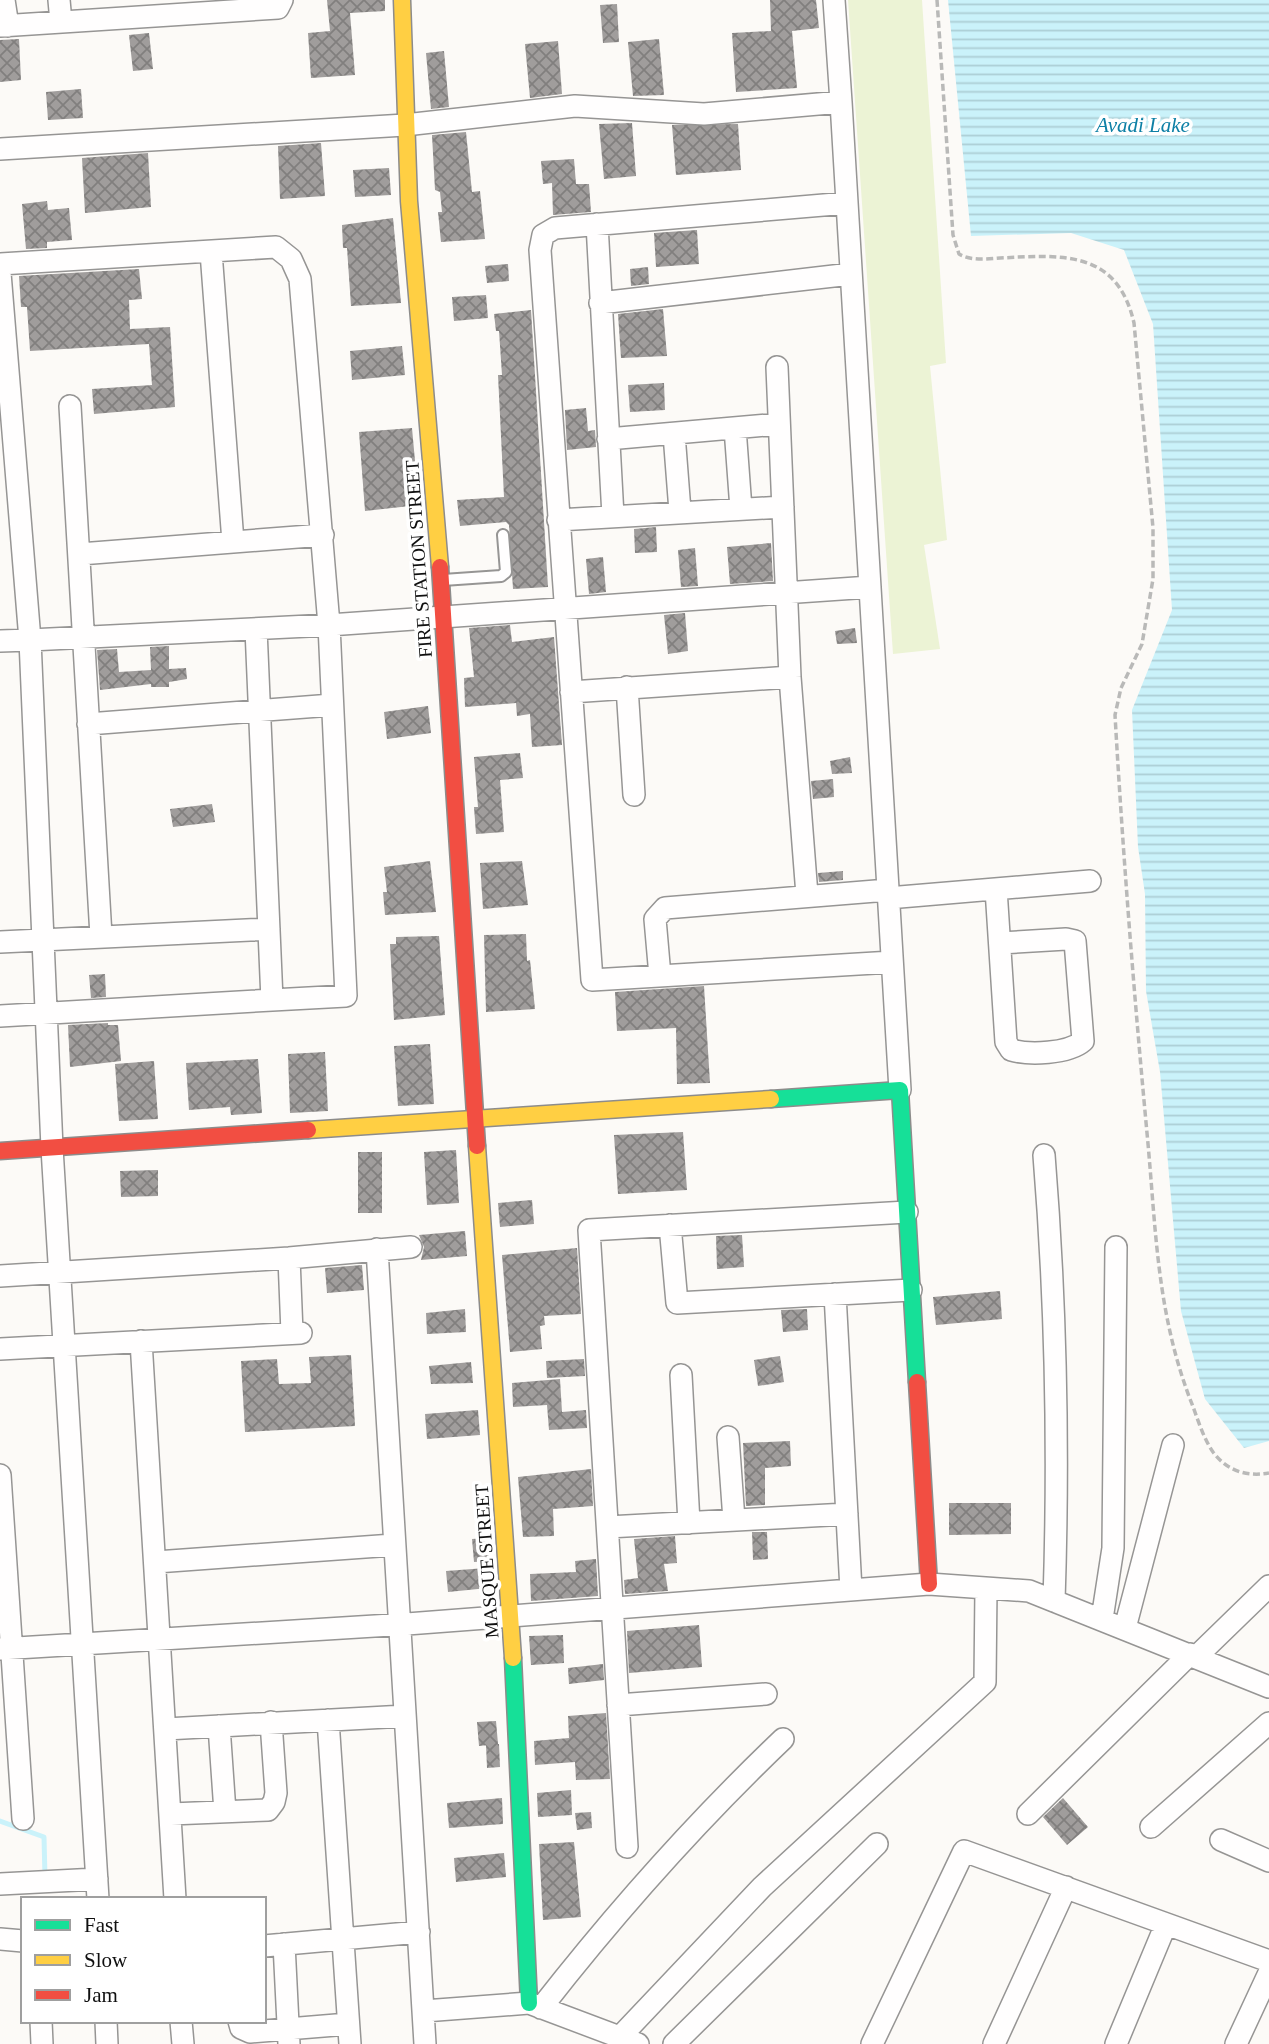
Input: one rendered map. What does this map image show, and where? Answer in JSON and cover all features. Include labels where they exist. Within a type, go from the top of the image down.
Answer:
[{"type":"street","points":[[4,0],[4,26],[210,6],[278,8],[282,0]]},
{"type":"street","points":[[59,0],[61,22]]},
{"type":"street","name":"FIRE STATION STREET","points":[[402,0],[405,125],[443,616],[475,1116]]},
{"type":"street","points":[[834,0],[929,1584]]},
{"type":"street","points":[[0,149],[405,125],[575,106],[704,114],[841,102]]},
{"type":"street","points":[[847,203],[555,228],[542,235],[540,250],[592,980],[892,962]]},
{"type":"street","points":[[597,224],[613,516]]},
{"type":"street","points":[[0,264],[276,247],[291,259],[300,279],[323,535],[346,996],[0,1016]]},
{"type":"street","points":[[211,252],[233,542]]},
{"type":"street","points":[[0,273],[2,333],[30,640],[52,1148],[98,1889],[45,1882],[0,1884]]},
{"type":"street","points":[[600,303],[851,274]]},
{"type":"street","points":[[776,367],[790,677],[807,895]]},
{"type":"street","points":[[70,406],[100,936]]},
{"type":"street","points":[[608,439],[779,424]]},
{"type":"street","points":[[735,428],[741,509]]},
{"type":"street","points":[[674,433],[680,511]]},
{"type":"street","points":[[558,520],[783,507]]},
{"type":"street","points":[[80,554],[323,535]]},
{"type":"street","points":[[0,641],[329,625],[870,587]]},
{"type":"street","points":[[256,629],[272,1000]]},
{"type":"street","points":[[571,691],[790,677]]},
{"type":"street","points":[[627,687],[634,795]]},
{"type":"street","points":[[88,724],[332,705]]},
{"type":"street","points":[[660,976],[655,919],[665,908],[807,895],[996,889],[1090,881]]},
{"type":"street","points":[[996,889],[1006,1042],[1011,1050],[1021,1052],[1076,1047],[1083,1041],[1075,942],[1066,939],[1000,943]]},
{"type":"street","points":[[0,942],[269,929]]},
{"type":"street","points":[[0,1151],[475,1116],[900,1090]]},
{"type":"street","name":"MASQUE STREET","points":[[475,1116],[512,1616],[535,2005]]},
{"type":"street","points":[[1044,1155],[1054,1273],[1058,1486],[1054,1601]]},
{"type":"street","points":[[627,1847],[589,1230],[907,1212]]},
{"type":"street","points":[[670,1225],[677,1303],[911,1290]]},
{"type":"street","points":[[0,1276],[289,1258],[411,1247]]},
{"type":"street","points":[[1102,1619],[1113,1548],[1116,1247]]},
{"type":"street","points":[[377,1250],[425,2044]]},
{"type":"street","points":[[0,1349],[297,1333],[289,1258]]},
{"type":"street","points":[[835,1294],[851,1590]]},
{"type":"street","points":[[141,1341],[162,1639],[175,1897]]},
{"type":"street","points":[[681,1375],[689,1523]]},
{"type":"street","points":[[728,1437],[734,1520]]},
{"type":"street","points":[[1125,1628],[1173,1445]]},
{"type":"street","points":[[0,1486],[9,1741],[23,1819]]},
{"type":"street","points":[[608,1527],[847,1514]]},
{"type":"street","points":[[156,1562],[393,1545]]},
{"type":"street","points":[[6,1649],[398,1625],[929,1584],[1029,1591],[1269,1687]]},
{"type":"street","points":[[1028,1814],[1269,1586]]},
{"type":"street","points":[[424,2011],[535,2005],[594,2036],[629,2041],[762,1886],[985,1682],[986,1588]]},
{"type":"street","points":[[618,1705],[766,1694]]},
{"type":"street","points":[[166,1729],[405,1716]]},
{"type":"street","points":[[240,2023],[241,2028],[250,2032],[289,2037],[349,2034],[327,1720]]},
{"type":"street","points":[[171,1814],[268,1810],[274,1802],[271,1722]]},
{"type":"street","points":[[1151,1827],[1269,1723]]},
{"type":"street","points":[[219,1726],[225,1812]]},
{"type":"street","points":[[535,2005],[720,1800],[783,1739]]},
{"type":"street","points":[[1221,1840],[1269,1861]]},
{"type":"street","points":[[674,2044],[877,1844]]},
{"type":"street","points":[[872,2044],[964,1851],[1269,1961]]},
{"type":"street","points":[[994,2044],[1066,1887]]},
{"type":"street","points":[[1116,2044],[1166,1924]]},
{"type":"street","points":[[289,2037],[274,1945],[419,1932]]},
{"type":"street","points":[[0,1939],[21,1941]]},
{"type":"street","points":[[1241,2043],[1269,1973]]},
{"type":"street","points":[[41,2023],[42,2044]]},
{"type":"street","points":[[106,2023],[107,2044]]},
{"type":"street","points":[[181,2023],[183,2044]]},
{"type":"lane","points":[[440,580],[501,576],[506,572],[503,535]]},
{"type":"path","points":[[937,0],[953,235],[958,254],[979,259],[1072,256],[1091,264],[1118,285],[1130,307],[1134,323],[1154,559],[1142,644],[1121,688],[1115,715],[1140,1071],[1156,1253],[1166,1326],[1203,1433],[1214,1453],[1228,1466],[1241,1473],[1269,1473]]},
{"type":"green space","points":[[848,0],[922,0],[946,363],[930,366],[947,540],[924,545],[940,649],[893,654]]},
{"type":"water","name":"Avadi Lake","points":[[948,0],[1269,0],[1269,1441],[1244,1448],[1205,1399],[1181,1311],[1160,1072],[1146,991],[1145,894],[1138,847],[1132,710],[1172,610],[1153,324],[1124,250],[1071,233],[971,236]]},
{"type":"building","points":[[327,0],[385,0],[385,11],[350,13],[355,75],[311,78],[308,33],[330,31]]},
{"type":"building","points":[[770,0],[816,0],[819,28],[792,31],[797,88],[736,92],[732,33],[771,31]]},
{"type":"building","points":[[617,4],[619,42],[603,43],[600,5]]},
{"type":"building","points":[[149,33],[153,69],[133,71],[129,35]]},
{"type":"building","points":[[19,39],[21,80],[0,82],[0,40]]},
{"type":"building","points":[[659,39],[664,95],[633,96],[628,42]]},
{"type":"building","points":[[558,41],[562,94],[530,98],[525,44]]},
{"type":"building","points":[[444,51],[449,107],[431,109],[426,53]]},
{"type":"building","points":[[81,89],[83,118],[48,120],[46,92]]},
{"type":"building","points":[[632,123],[636,176],[604,179],[599,124]]},
{"type":"building","points":[[738,124],[741,170],[676,175],[672,125]]},
{"type":"building","points":[[466,132],[472,192],[480,191],[485,239],[441,242],[438,212],[442,212],[440,192],[435,190],[432,135]]},
{"type":"building","points":[[321,143],[325,196],[280,199],[278,146]]},
{"type":"building","points":[[148,153],[151,207],[85,213],[82,158]]},
{"type":"building","points":[[574,159],[576,184],[589,184],[591,212],[553,215],[552,183],[543,184],[541,161]]},
{"type":"building","points":[[389,168],[391,195],[355,197],[353,170]]},
{"type":"building","points":[[47,201],[48,210],[69,208],[72,240],[47,242],[47,248],[26,249],[22,204]]},
{"type":"building","points":[[393,218],[401,303],[351,306],[347,248],[343,248],[342,225]]},
{"type":"building","points":[[697,230],[699,264],[656,267],[654,233]]},
{"type":"building","points":[[508,264],[509,281],[487,283],[485,266]]},
{"type":"building","points":[[648,267],[649,284],[631,286],[630,269]]},
{"type":"building","points":[[139,269],[142,299],[129,300],[130,329],[170,327],[175,407],[94,414],[92,389],[152,385],[149,344],[30,351],[27,307],[21,307],[19,276]]},
{"type":"building","points":[[486,295],[488,318],[454,321],[452,297]]},
{"type":"building","points":[[663,309],[667,356],[621,358],[618,314]]},
{"type":"building","points":[[531,310],[548,587],[513,589],[509,525],[506,522],[460,526],[457,500],[504,497],[498,375],[502,375],[499,331],[496,331],[494,314]]},
{"type":"building","points":[[402,346],[405,375],[352,380],[350,351]]},
{"type":"building","points":[[664,383],[665,410],[630,412],[628,385]]},
{"type":"building","points":[[586,408],[588,431],[595,430],[596,447],[567,450],[565,410]]},
{"type":"building","points":[[412,428],[419,505],[365,511],[359,432]]},
{"type":"building","points":[[656,527],[657,552],[635,553],[634,529]]},
{"type":"building","points":[[771,543],[773,581],[730,584],[727,547]]},
{"type":"building","points":[[695,548],[698,586],[681,587],[678,550]]},
{"type":"building","points":[[603,557],[606,592],[589,594],[586,559]]},
{"type":"building","points":[[685,613],[688,651],[668,654],[664,615]]},
{"type":"building","points":[[510,625],[512,642],[554,637],[562,745],[532,747],[530,714],[517,716],[516,703],[465,707],[464,678],[474,677],[469,628]]},
{"type":"building","points":[[855,628],[857,643],[837,644],[835,631]]},
{"type":"building","points":[[169,646],[169,669],[186,668],[187,679],[169,682],[169,687],[151,687],[151,684],[100,690],[97,650],[117,649],[119,672],[151,670],[150,647]]},
{"type":"building","points":[[428,706],[431,733],[387,739],[384,712]]},
{"type":"building","points":[[520,753],[523,778],[500,780],[504,832],[476,834],[474,807],[478,807],[474,757]]},
{"type":"building","points":[[850,757],[852,773],[832,774],[830,761]]},
{"type":"building","points":[[833,779],[834,797],[813,799],[811,781]]},
{"type":"building","points":[[212,804],[215,822],[173,827],[170,809]]},
{"type":"building","points":[[430,861],[436,912],[385,915],[383,892],[387,892],[384,867]]},
{"type":"building","points":[[522,861],[528,905],[483,909],[480,863]]},
{"type":"building","points":[[843,871],[843,880],[819,882],[818,873]]},
{"type":"building","points":[[526,934],[527,961],[530,960],[535,1009],[486,1012],[484,935]]},
{"type":"building","points":[[439,936],[445,1015],[394,1020],[390,944],[396,944],[396,937]]},
{"type":"building","points":[[105,974],[106,997],[91,998],[89,975]]},
{"type":"building","points":[[704,986],[710,1083],[677,1084],[676,1028],[617,1031],[615,992]]},
{"type":"building","points":[[68,1025],[118,1025],[121,1061],[70,1067]]},
{"type":"building","points":[[430,1044],[434,1104],[398,1106],[394,1046]]},
{"type":"building","points":[[325,1052],[328,1111],[290,1113],[288,1054]]},
{"type":"building","points":[[258,1059],[262,1113],[231,1115],[230,1107],[189,1110],[186,1063]]},
{"type":"building","points":[[154,1061],[158,1119],[119,1121],[115,1064]]},
{"type":"building","points":[[683,1132],[687,1190],[618,1194],[614,1135]]},
{"type":"building","points":[[456,1150],[459,1203],[427,1205],[424,1152]]},
{"type":"building","points":[[358,1152],[382,1152],[382,1213],[358,1213]]},
{"type":"building","points":[[158,1170],[158,1196],[121,1197],[120,1171]]},
{"type":"building","points":[[532,1200],[534,1224],[500,1227],[498,1203]]},
{"type":"building","points":[[465,1231],[467,1256],[421,1260],[424,1247],[419,1235]]},
{"type":"building","points":[[742,1235],[744,1267],[717,1269],[716,1236]]},
{"type":"building","points":[[577,1248],[581,1314],[544,1316],[545,1325],[540,1326],[542,1349],[510,1352],[502,1255]]},
{"type":"building","points":[[362,1265],[364,1290],[327,1293],[325,1268]]},
{"type":"building","points":[[1000,1291],[1002,1319],[936,1325],[933,1297]]},
{"type":"building","points":[[465,1309],[466,1332],[427,1334],[426,1313]]},
{"type":"building","points":[[807,1309],[808,1330],[783,1332],[781,1310]]},
{"type":"building","points":[[351,1355],[355,1426],[245,1432],[241,1361],[277,1359],[279,1384],[311,1383],[309,1357]]},
{"type":"building","points":[[780,1356],[784,1382],[758,1386],[754,1360]]},
{"type":"building","points":[[584,1359],[585,1376],[547,1378],[546,1361]]},
{"type":"building","points":[[471,1362],[473,1383],[431,1384],[429,1366]]},
{"type":"building","points":[[560,1379],[562,1412],[586,1410],[587,1428],[549,1430],[547,1405],[513,1407],[512,1383]]},
{"type":"building","points":[[478,1410],[480,1435],[427,1439],[425,1414]]},
{"type":"building","points":[[790,1441],[791,1466],[765,1468],[765,1505],[746,1506],[743,1443]]},
{"type":"building","points":[[591,1469],[593,1506],[553,1509],[554,1536],[523,1537],[518,1477]]},
{"type":"building","points":[[949,1503],[1011,1503],[1011,1534],[949,1535]]},
{"type":"building","points":[[752,1532],[767,1532],[768,1559],[753,1560]]},
{"type":"building","points":[[675,1536],[677,1563],[664,1564],[668,1591],[625,1594],[624,1580],[638,1578],[634,1539]]},
{"type":"building","points":[[488,1538],[489,1561],[474,1562],[472,1539]]},
{"type":"building","points":[[596,1559],[598,1596],[531,1601],[530,1574],[576,1572],[575,1561]]},
{"type":"building","points":[[486,1568],[488,1588],[448,1592],[446,1571]]},
{"type":"building","points":[[699,1625],[702,1667],[629,1673],[627,1631]]},
{"type":"building","points":[[563,1635],[564,1663],[531,1665],[529,1636]]},
{"type":"building","points":[[603,1664],[604,1680],[569,1684],[568,1668]]},
{"type":"building","points":[[606,1713],[610,1779],[576,1780],[575,1762],[535,1765],[534,1741],[569,1738],[568,1716]]},
{"type":"building","points":[[496,1721],[498,1744],[479,1746],[477,1722]]},
{"type":"building","points":[[499,1744],[500,1767],[487,1768],[486,1745]]},
{"type":"building","points":[[571,1790],[572,1815],[538,1817],[537,1793]]},
{"type":"building","points":[[502,1798],[503,1824],[449,1828],[447,1803]]},
{"type":"building","points":[[1063,1798],[1088,1827],[1067,1845],[1043,1817]]},
{"type":"building","points":[[591,1812],[592,1828],[577,1830],[575,1813]]},
{"type":"building","points":[[574,1842],[581,1917],[543,1920],[539,1844]]},
{"type":"building","points":[[504,1853],[506,1877],[456,1882],[454,1858]]},
{"type":"waterway","points":[[0,1821],[44,1837],[45,1878]]},
{"type":"traffic: fast","points":[[771,1099],[900,1090],[917,1382]]},
{"type":"traffic: fast","points":[[513,1658],[529,2003]]},
{"type":"traffic: slow","points":[[402,0],[409,201],[440,567]]},
{"type":"traffic: slow","points":[[308,1130],[771,1099]]},
{"type":"traffic: slow","points":[[477,1146],[513,1658]]},
{"type":"traffic: jam","points":[[440,567],[477,1146]]},
{"type":"traffic: jam","points":[[0,1151],[308,1130]]},
{"type":"traffic: jam","points":[[917,1382],[929,1584]]}]
